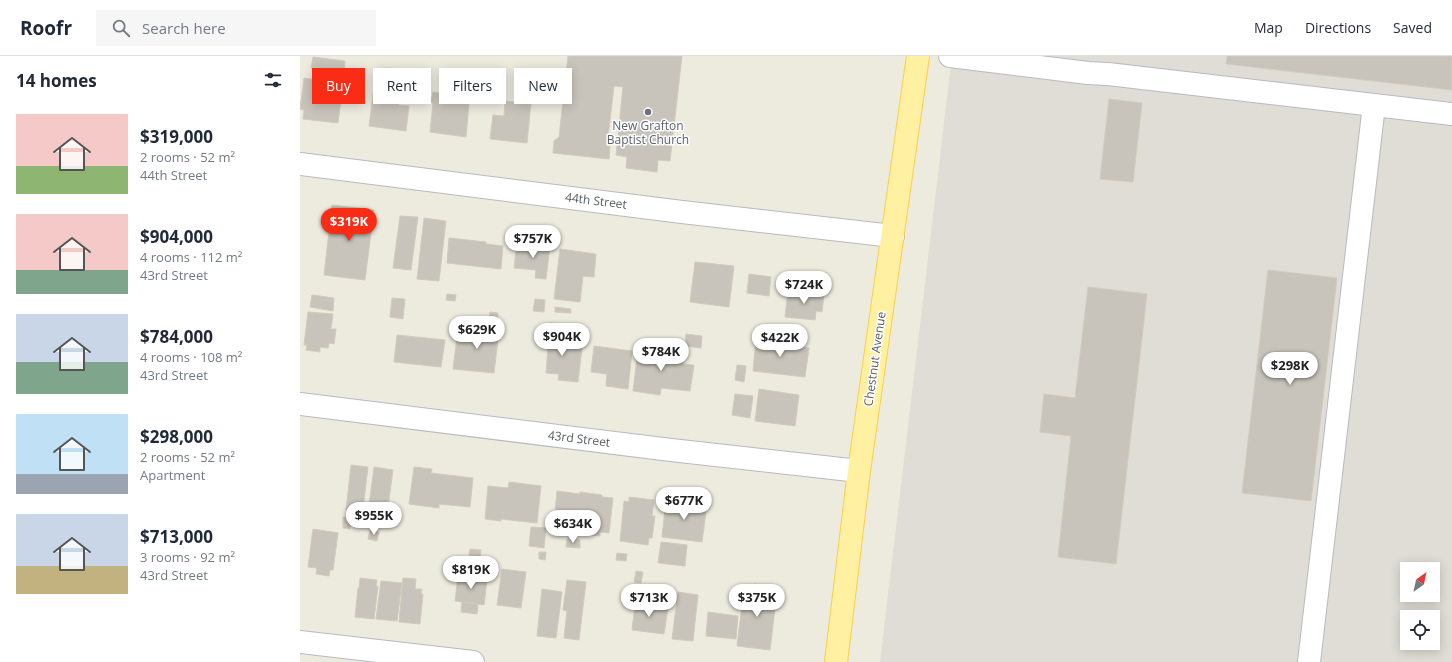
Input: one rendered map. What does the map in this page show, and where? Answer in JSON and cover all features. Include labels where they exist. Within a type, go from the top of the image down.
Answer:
[{"type":"main road","name":"Chestnut Avenue","points":[[836,662],[859,471],[918,56]]},
{"type":"street","points":[[950,56],[1452,114]]},
{"type":"street","points":[[1310,662],[1374,105]]},
{"type":"street","name":"44th Street","points":[[300,164],[676,211],[893,236]]},
{"type":"street","name":"43rd Street","points":[[300,404],[671,450],[859,471]]},
{"type":"street","points":[[300,642],[473,662]]},
{"type":"shaded area","points":[[952,56],[1452,56],[1452,662],[880,662]]},
{"type":"building","name":"New Grafton Baptist Church","points":[[568,56],[682,56],[670,161],[658,160],[657,172],[626,168],[627,157],[616,155],[623,87],[614,86],[607,146],[610,146],[609,159],[553,153],[554,141],[559,137],[563,104],[572,104],[572,68],[567,68]]},
{"type":"building","points":[[1227,56],[1452,56],[1452,90],[1226,64]]},
{"type":"building","points":[[313,57],[345,61],[344,68],[311,68]]},
{"type":"building","points":[[304,78],[312,79],[312,104],[340,104],[338,123],[303,119],[304,110],[300,109]]},
{"type":"building","points":[[433,92],[439,93],[439,104],[469,104],[466,137],[430,132],[433,103],[431,102]]},
{"type":"building","points":[[373,95],[373,104],[398,104],[409,106],[406,131],[369,126]]},
{"type":"building","points":[[1109,99],[1142,103],[1133,182],[1100,179]]},
{"type":"building","points":[[506,101],[514,102],[514,104],[531,104],[527,143],[490,139],[493,115],[504,116]]},
{"type":"building","points":[[332,205],[374,210],[365,280],[324,275]]},
{"type":"building","points":[[400,216],[418,217],[411,270],[393,268]]},
{"type":"building","points":[[424,218],[446,221],[439,281],[417,279]]},
{"type":"building","points":[[449,238],[486,242],[486,244],[503,246],[501,269],[447,263]]},
{"type":"building","points":[[517,242],[530,245],[550,246],[546,279],[535,278],[536,270],[514,268]]},
{"type":"building","points":[[560,249],[596,254],[594,277],[583,276],[580,302],[554,299]]},
{"type":"building","points":[[695,262],[734,266],[729,307],[690,302]]},
{"type":"building","points":[[1268,270],[1337,278],[1311,501],[1242,493]]},
{"type":"building","points":[[749,274],[771,277],[769,296],[747,293]]},
{"type":"building","points":[[1088,287],[1147,294],[1116,564],[1058,557],[1071,436],[1040,432],[1044,394],[1075,398]]},
{"type":"building","points":[[788,290],[824,294],[822,312],[816,311],[815,320],[785,317]]},
{"type":"building","points":[[447,294],[456,295],[455,301],[446,300]]},
{"type":"building","points":[[312,295],[334,298],[333,311],[310,307]]},
{"type":"building","points":[[392,298],[405,299],[403,319],[390,317]]},
{"type":"building","points":[[535,299],[545,300],[544,312],[533,311]]},
{"type":"building","points":[[555,307],[571,309],[571,313],[555,312]]},
{"type":"building","points":[[308,312],[333,314],[331,329],[336,329],[334,344],[329,343],[328,348],[320,347],[320,352],[306,350],[307,345],[304,345]]},
{"type":"building","points":[[490,312],[498,313],[498,321],[489,320]]},
{"type":"building","points":[[477,322],[487,323],[487,329],[499,331],[494,373],[453,369],[457,337],[471,339],[473,327],[477,328]]},
{"type":"building","points":[[550,323],[563,324],[559,346],[582,348],[578,382],[558,380],[559,374],[546,373]]},
{"type":"building","points":[[686,334],[702,336],[701,348],[685,346]]},
{"type":"building","points":[[397,335],[445,340],[441,367],[394,362]]},
{"type":"building","points":[[756,339],[790,343],[790,345],[809,348],[805,377],[753,371]]},
{"type":"building","points":[[594,346],[632,351],[628,389],[606,386],[607,374],[591,372]]},
{"type":"building","points":[[638,349],[683,355],[683,364],[694,365],[690,391],[661,388],[660,395],[633,391]]},
{"type":"building","points":[[737,365],[746,366],[744,382],[735,380]]},
{"type":"building","points":[[759,389],[799,395],[795,426],[755,421]]},
{"type":"building","points":[[735,394],[753,396],[750,418],[732,415]]},
{"type":"building","points":[[351,465],[368,467],[362,517],[352,516],[353,511],[346,510]]},
{"type":"building","points":[[374,467],[393,470],[387,515],[368,513]]},
{"type":"building","points":[[414,467],[432,469],[431,473],[473,478],[470,507],[439,504],[439,508],[409,504]]},
{"type":"building","points":[[509,482],[541,486],[537,523],[501,519],[501,521],[485,519],[488,486],[508,488]]},
{"type":"building","points":[[557,491],[580,494],[580,492],[613,498],[609,533],[600,532],[600,536],[582,534],[583,530],[563,527],[564,522],[554,521]]},
{"type":"building","points":[[629,497],[654,500],[652,516],[655,516],[652,538],[649,538],[648,545],[620,541],[624,501],[629,502]]},
{"type":"building","points":[[666,500],[707,505],[702,542],[662,537]]},
{"type":"building","points":[[343,517],[351,518],[350,529],[343,528]]},
{"type":"building","points":[[531,527],[546,528],[544,548],[529,546]]},
{"type":"building","points":[[313,529],[338,533],[333,570],[330,570],[329,576],[316,574],[317,568],[308,567]]},
{"type":"building","points":[[370,530],[379,532],[377,541],[368,539]]},
{"type":"building","points":[[567,539],[580,540],[580,548],[566,547]]},
{"type":"building","points":[[661,542],[687,545],[685,566],[658,563]]},
{"type":"building","points":[[470,549],[481,550],[480,557],[469,555]]},
{"type":"building","points":[[539,552],[546,552],[545,560],[539,559]]},
{"type":"building","points":[[617,553],[627,554],[626,561],[616,560]]},
{"type":"building","points":[[502,569],[526,572],[521,608],[497,605]]},
{"type":"building","points":[[636,571],[643,572],[641,583],[634,582]]},
{"type":"building","points":[[458,576],[487,580],[484,605],[455,601]]},
{"type":"building","points":[[360,578],[377,580],[376,586],[378,586],[374,619],[355,617]]},
{"type":"building","points":[[403,578],[416,579],[415,589],[422,589],[421,594],[423,594],[420,624],[399,622]]},
{"type":"building","points":[[567,580],[586,582],[579,640],[564,638],[567,611],[563,610]]},
{"type":"building","points":[[381,581],[402,583],[397,621],[376,619]]},
{"type":"building","points":[[754,584],[770,586],[769,591],[777,592],[770,650],[737,646],[744,588],[753,589]]},
{"type":"building","points":[[542,589],[562,592],[556,638],[537,636]]},
{"type":"building","points":[[678,592],[698,595],[693,641],[672,639]]},
{"type":"building","points":[[636,597],[646,598],[645,605],[668,608],[664,634],[632,630]]},
{"type":"building","points":[[462,602],[478,604],[477,614],[461,612]]},
{"type":"building","points":[[708,612],[738,616],[736,639],[706,636]]},
{"type":"place","name":"New Grafton Baptist Church","points":[[648,112]]}]
